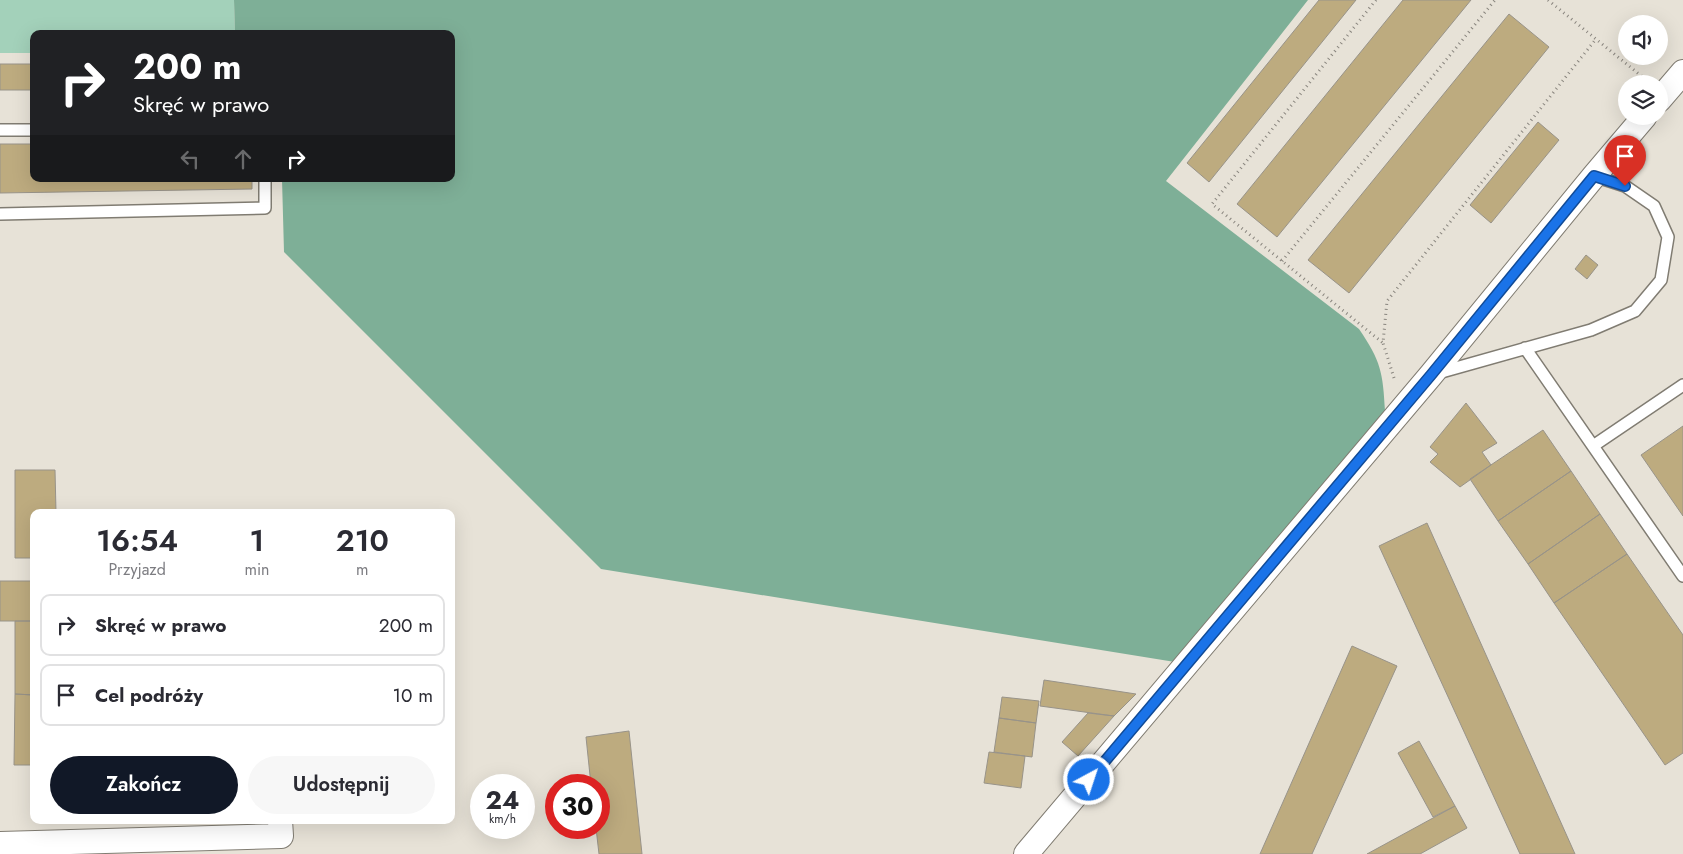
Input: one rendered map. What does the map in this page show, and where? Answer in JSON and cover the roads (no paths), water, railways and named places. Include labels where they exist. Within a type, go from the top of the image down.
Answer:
[{"type":"street","points":[[1668,90],[1683,72]]},
{"type":"street","points":[[1026,854],[1431,375],[1637,125]]},
{"type":"street","points":[[0,844],[281,836],[280,824]]},
{"type":"lane","points":[[0,130],[30,130]]},
{"type":"lane","points":[[1431,375],[1591,330],[1635,311],[1661,280],[1668,237],[1654,206],[1625,186],[1594,176]]},
{"type":"lane","points":[[0,214],[265,208],[264,182]]},
{"type":"lane","points":[[1525,348],[1683,576]]},
{"type":"lane","points":[[1593,446],[1683,385]]}]
